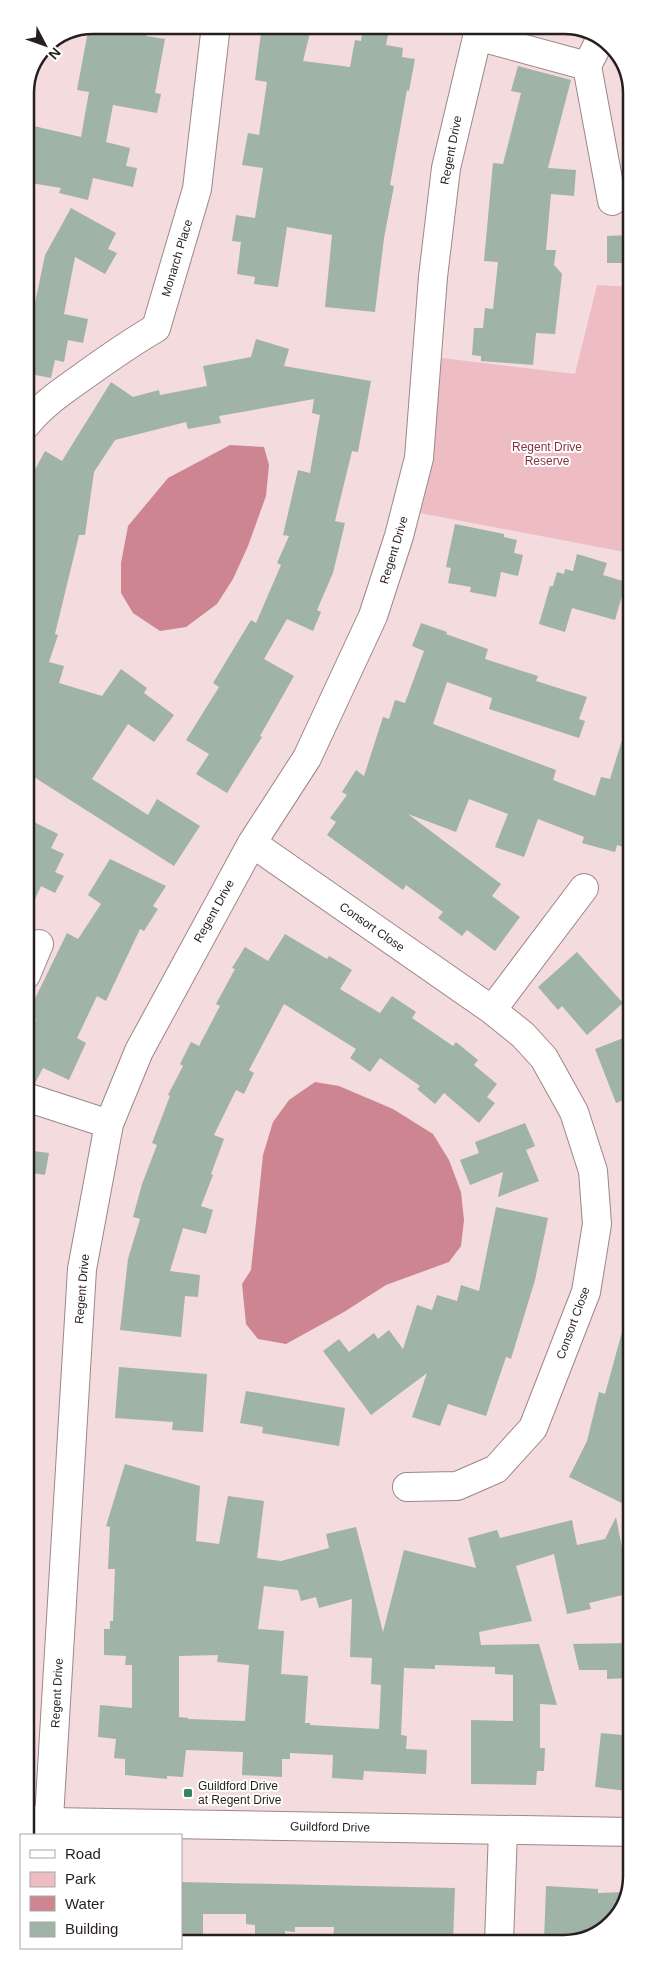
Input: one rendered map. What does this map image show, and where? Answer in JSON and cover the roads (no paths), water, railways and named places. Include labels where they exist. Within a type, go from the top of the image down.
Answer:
[{"type":"street","name":"Monarch Place","points":[[34,415],[60,393],[127,345],[156,328],[197,189],[215,34]]},
{"type":"street","name":"Regent Drive","points":[[42,1825],[82,1269],[109,1124],[139,1050],[252,843],[307,758],[373,616],[399,536],[419,458],[433,277],[446,168],[478,34]]},
{"type":"street","points":[[488,34],[587,66]]},
{"type":"street","points":[[598,44],[587,66],[612,201]]},
{"type":"street","name":"Consort Close","points":[[252,843],[492,1010],[523,1035],[544,1058],[574,1112],[593,1171],[597,1224],[586,1292],[533,1428],[496,1469],[457,1486],[407,1486]]},
{"type":"street","points":[[492,1010],[584,888]]},
{"type":"street","points":[[34,956],[39,944]]},
{"type":"street","points":[[34,1101],[109,1124]]},
{"type":"street","name":"Guildford Drive","points":[[42,1825],[623,1831]]},
{"type":"street","points":[[499,1935],[503,1830]]},
{"type":"water","points":[[230,445],[264,447],[269,465],[266,496],[248,546],[233,579],[217,604],[186,627],[160,631],[133,613],[121,593],[121,563],[128,526],[168,478]]},
{"type":"water","points":[[315,1082],[339,1086],[393,1109],[433,1134],[449,1160],[461,1192],[464,1220],[461,1246],[449,1262],[386,1285],[344,1312],[286,1344],[258,1339],[246,1324],[242,1284],[251,1270],[263,1155],[273,1122],[289,1100]]},
{"type":"place","name":"Guildford Drive at Regent Drive","points":[[188,1793]]},
{"type":"park label","name":"Regent Drive Reserve","points":[[547,454]]}]
